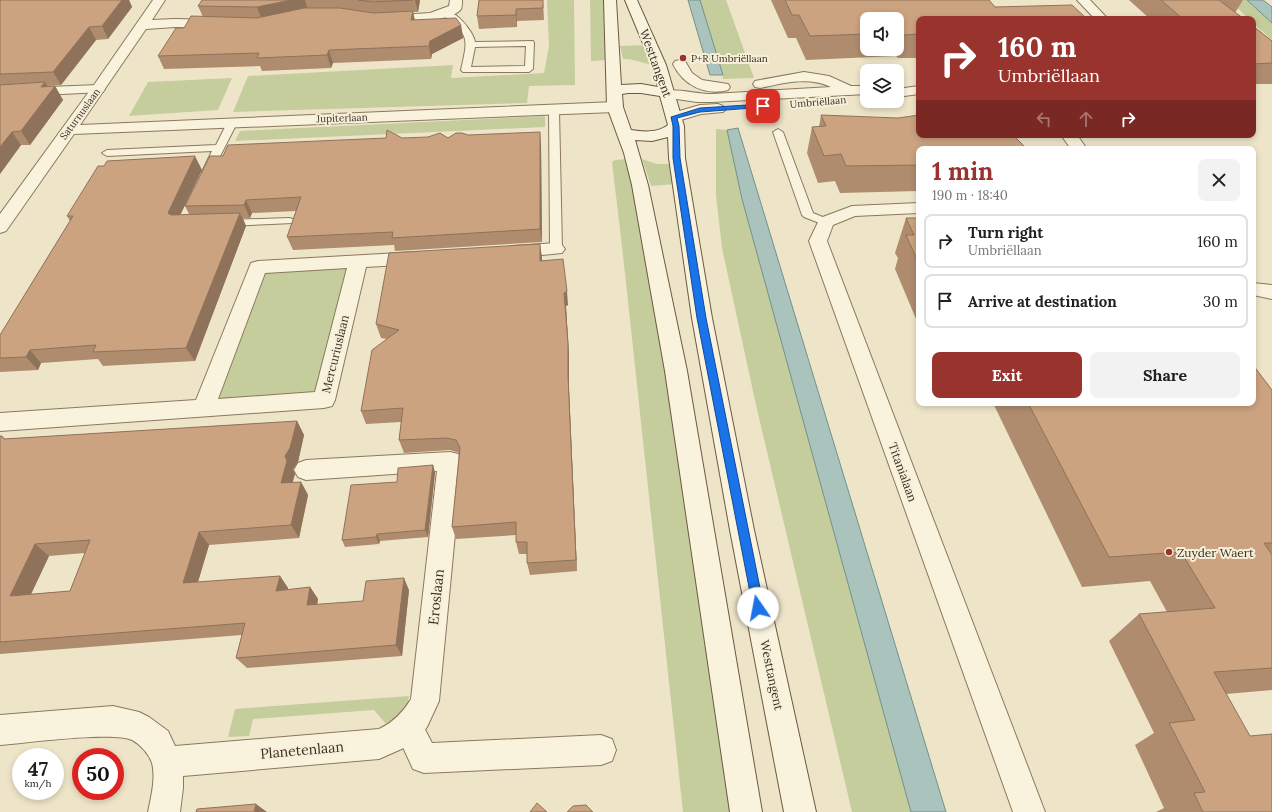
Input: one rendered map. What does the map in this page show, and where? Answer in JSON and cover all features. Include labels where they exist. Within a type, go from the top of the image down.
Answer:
[{"type":"street","name":"Saturnuslaan","points":[[1,224],[98,89],[159,0]]},
{"type":"street","points":[[370,19],[376,20],[428,17],[446,13],[455,8],[456,0]]},
{"type":"street","points":[[610,0],[615,107],[632,153],[647,216],[679,385],[746,812]]},
{"type":"street","name":"Westtangent","points":[[631,0],[659,66],[675,121],[677,158],[702,318],[742,530],[800,812]]},
{"type":"street","points":[[1082,0],[1099,16]]},
{"type":"street","points":[[142,25],[175,23],[230,24]]},
{"type":"street","name":"Umbriëllaan","points":[[680,64],[688,78],[706,86],[758,85],[809,76],[827,79],[848,91]]},
{"type":"street","points":[[614,92],[639,87],[668,94]]},
{"type":"street","points":[[0,93],[98,89]]},
{"type":"street","points":[[904,89],[916,89]]},
{"type":"street","name":"Umbriëllaan","points":[[668,94],[697,98],[712,98],[860,90]]},
{"type":"street","points":[[904,92],[916,90]]},
{"type":"street","name":"Umbriëllaan","points":[[675,121],[700,110],[837,101],[860,98]]},
{"type":"street","name":"Jupiterlaan","points":[[69,130],[615,107]]},
{"type":"street","points":[[625,133],[639,136],[658,136],[665,134],[675,121]]},
{"type":"street","points":[[826,222],[852,211],[916,208]]},
{"type":"street","name":"Titanialaan","points":[[826,222],[818,241],[1029,812]]},
{"type":"street","points":[[493,253],[556,249]]},
{"type":"street","points":[[204,408],[258,267],[437,256]]},
{"type":"street","name":"Mercuriuslaan","points":[[0,422],[324,400],[358,261]]},
{"type":"street","points":[[1256,290],[1272,292]]},
{"type":"street","name":"Eroslaan","points":[[306,470],[450,461],[425,701],[409,728]]},
{"type":"street","points":[[0,730],[113,721],[139,727],[158,742],[167,762],[168,788],[164,812]]},
{"type":"street","points":[[409,728],[424,758],[601,750]]},
{"type":"street","name":"Planetenlaan","points":[[167,762],[379,744],[395,738],[409,728]]},
{"type":"lane","points":[[446,13],[468,30],[472,41],[471,45],[466,70],[530,69],[530,43],[471,45]]},
{"type":"lane","points":[[554,110],[556,249]]},
{"type":"lane","points":[[202,183],[232,123]]},
{"type":"lane","points":[[778,132],[808,215],[826,222]]},
{"type":"lane","points":[[107,153],[219,148]]},
{"type":"lane","points":[[213,224],[289,221]]},
{"type":"green space","points":[[547,0],[574,0],[575,85],[529,86],[527,103],[233,112],[248,76],[453,65],[451,78],[544,73],[549,46]]},
{"type":"green space","points":[[590,0],[604,0],[607,60],[591,61]]},
{"type":"green space","points":[[700,0],[726,0],[754,78],[723,79]]},
{"type":"green space","points":[[1229,0],[1247,0],[1272,23],[1272,40],[1256,26],[1256,16],[1246,16]]},
{"type":"green space","points":[[648,45],[657,65],[623,59],[620,46]]},
{"type":"green space","points":[[232,78],[218,110],[129,116],[148,82]]},
{"type":"green space","points":[[545,116],[545,127],[235,141],[240,131]]},
{"type":"green space","points":[[716,129],[727,130],[742,199],[911,812],[852,812],[756,405],[722,248],[716,196]]},
{"type":"green space","points":[[628,159],[635,180],[737,812],[683,812],[612,162],[615,160]]},
{"type":"green space","points":[[642,159],[657,164],[670,164],[675,184],[651,186]]},
{"type":"green space","points":[[358,261],[324,400],[204,408],[258,267]]},
{"type":"green space","points":[[409,696],[405,711],[396,719],[386,724],[374,710],[253,719],[249,736],[228,737],[235,709]]},
{"type":"water","points":[[688,0],[700,0],[723,75],[710,75]]},
{"type":"water","points":[[1247,0],[1263,0],[1272,7],[1272,23]]},
{"type":"water","points":[[738,128],[946,812],[911,812],[742,199],[727,130]]},
{"type":"building","points":[[0,0],[122,0],[102,26],[89,27],[53,72],[0,74]]},
{"type":"building","points":[[202,0],[291,0],[257,7],[198,6]]},
{"type":"building","points":[[358,0],[413,0],[373,2]]},
{"type":"building","points":[[479,0],[543,0],[543,8],[516,9],[516,15],[477,16]]},
{"type":"building","points":[[785,0],[989,0],[995,7],[1072,5],[1084,16],[916,16],[916,34],[904,35],[904,12],[860,12],[860,34],[810,36],[799,15],[792,15]]},
{"type":"building","points":[[1161,0],[1219,0],[1240,16],[1180,16]]},
{"type":"building","points":[[304,8],[340,8],[373,13],[413,11],[411,20],[456,18],[461,25],[430,41],[429,46],[329,50],[327,55],[257,58],[259,53],[158,56],[176,28],[184,28],[191,16],[257,18]]},
{"type":"building","points":[[1256,28],[1272,41],[1272,63],[1256,64]]},
{"type":"building","points":[[45,82],[41,87],[55,86],[21,131],[12,132],[0,147],[0,85]]},
{"type":"building","points":[[821,115],[898,118],[916,115],[916,138],[1016,138],[1024,146],[916,146],[916,165],[846,166],[841,154],[824,156],[812,127],[826,126]]},
{"type":"building","points":[[387,130],[402,138],[428,137],[440,133],[448,138],[456,133],[468,135],[540,132],[540,229],[392,238],[393,232],[287,237],[301,197],[246,200],[244,205],[185,206],[210,156],[223,156],[228,145],[386,138]]},
{"type":"building","points":[[195,156],[168,213],[171,215],[240,213],[186,348],[93,352],[96,345],[30,350],[26,357],[0,358],[0,335],[73,216],[67,216],[98,166],[104,166],[107,161]]},
{"type":"building","points":[[906,218],[916,218],[916,257],[906,235],[914,235]]},
{"type":"building","points":[[540,244],[540,261],[563,259],[567,291],[564,293],[568,343],[568,376],[576,560],[527,563],[527,542],[516,542],[516,522],[452,527],[460,448],[456,440],[446,438],[399,440],[403,408],[361,411],[372,350],[399,330],[376,324],[389,253]]},
{"type":"building","points":[[1256,369],[1272,390],[1272,543],[1264,543],[1272,555],[1272,668],[1214,672],[1250,736],[1272,734],[1272,812],[1203,812],[1194,793],[1205,792],[1169,723],[1195,720],[1139,614],[1215,608],[1181,552],[1109,557],[1030,406],[1256,406]]},
{"type":"building","points":[[297,421],[290,448],[285,456],[287,461],[281,483],[301,482],[291,525],[199,532],[183,583],[280,576],[276,591],[310,587],[307,605],[363,601],[366,581],[404,578],[396,645],[236,658],[245,623],[0,642],[0,436],[4,439]],"holes":[[[90,540],[70,591],[10,596],[35,544]]]},
{"type":"building","points":[[433,465],[425,530],[377,534],[376,537],[342,540],[351,485],[397,482],[398,468]]},
{"type":"building","points":[[537,803],[547,812],[530,812]]},
{"type":"building","points":[[256,804],[254,812],[196,812],[197,809]]},
{"type":"building","points":[[586,805],[593,812],[567,812],[573,806]]},
{"type":"place","name":"P+R Umbriëllaan","points":[[683,58]]},
{"type":"place","name":"Zuyder Waert","points":[[1169,552]]},
{"type":"route","points":[[758,608],[702,318],[677,158],[676,126],[674,117],[700,110],[763,106]]}]
